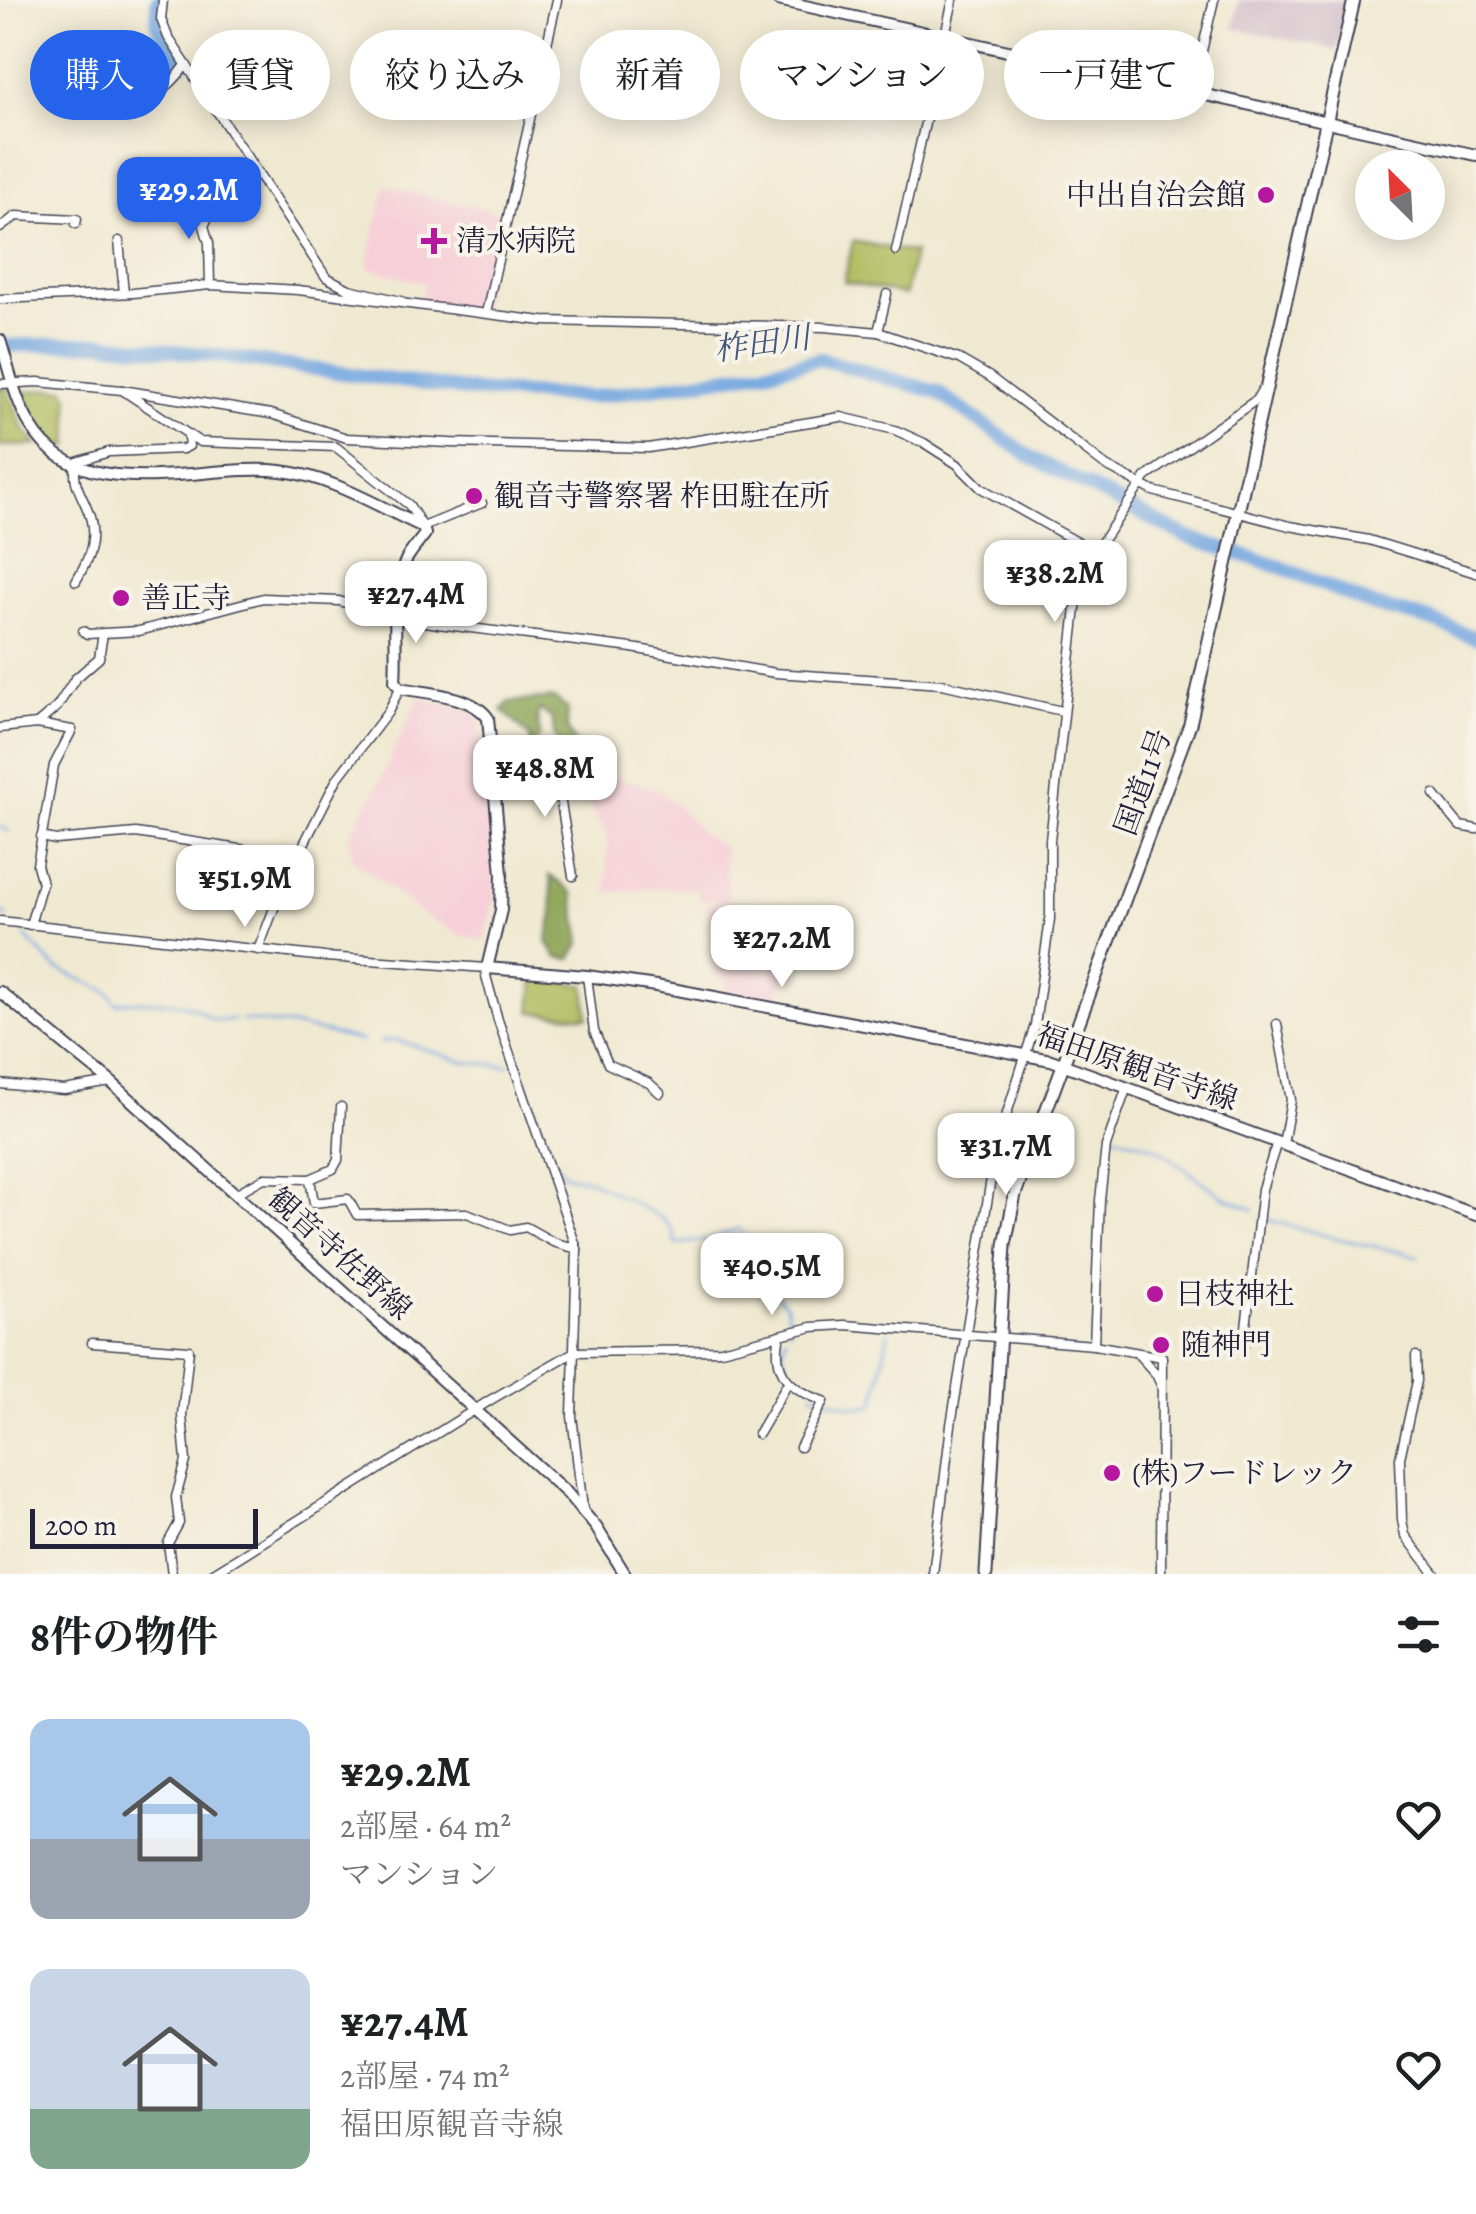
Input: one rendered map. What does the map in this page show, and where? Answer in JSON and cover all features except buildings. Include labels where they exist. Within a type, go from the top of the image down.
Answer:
[{"type":"highway","name":"国道11号","points":[[986,1574],[1005,1245],[1015,1194],[1190,724],[1354,0]]},
{"type":"main road","points":[[778,0],[913,30]]},
{"type":"main road","points":[[1214,97],[1476,155]]},
{"type":"main road","points":[[0,340],[30,424],[52,452],[74,466],[113,476],[243,469],[287,472],[326,484],[423,527],[425,534],[407,558],[402,573],[395,617],[395,681],[400,688],[465,702],[485,712],[490,725],[502,874],[501,910],[487,968]]},
{"type":"main road","name":"福田原観音寺線","points":[[487,968],[587,976],[1028,1054],[1066,1064],[1476,1215]]},
{"type":"main road","name":"観音寺佐野線","points":[[0,992],[111,1082],[583,1510],[625,1574]]},
{"type":"street","points":[[162,0],[164,28],[186,65],[331,282]]},
{"type":"street","points":[[486,313],[557,0]]},
{"type":"street","points":[[947,30],[953,0]]},
{"type":"street","points":[[1207,30],[1214,0]]},
{"type":"street","points":[[170,85],[186,65]]},
{"type":"street","points":[[896,251],[926,120]]},
{"type":"street","points":[[210,285],[209,243],[204,226],[212,209]]},
{"type":"street","points":[[0,228],[16,216],[77,219],[76,224]]},
{"type":"street","points":[[119,241],[124,294]]},
{"type":"street","points":[[298,290],[331,282],[393,297],[409,305]]},
{"type":"street","points":[[0,299],[124,294],[210,285],[298,290],[598,325],[825,326],[878,332],[958,359],[990,377],[1106,466],[1153,491],[1369,540],[1476,574]]},
{"type":"street","points":[[878,332],[887,294]]},
{"type":"street","points":[[933,1574],[951,1425],[996,1148],[1028,1054],[1050,919],[1050,840],[1077,600],[1095,552],[1142,482],[1256,400],[1270,378]]},
{"type":"street","points":[[0,384],[38,382],[122,390],[271,414],[347,438],[648,448],[841,417],[894,430],[924,443],[958,464],[981,488],[1095,552]]},
{"type":"street","points":[[122,390],[200,442],[344,450],[409,505],[423,527],[482,503]]},
{"type":"street","points":[[76,581],[90,558],[92,522],[78,492],[74,466],[77,462],[109,452],[183,449],[190,442],[188,436]]},
{"type":"street","points":[[344,450],[347,438]]},
{"type":"street","points":[[83,631],[139,632],[263,598],[339,601],[395,617],[632,648],[775,673],[942,684],[1062,711]]},
{"type":"street","points":[[37,724],[57,707],[74,678],[99,658],[103,634]]},
{"type":"street","points":[[258,950],[283,885],[337,779],[388,712],[400,688]]},
{"type":"street","points":[[0,728],[37,724],[72,730],[54,766],[37,865],[42,883],[30,925]]},
{"type":"street","points":[[494,788],[559,791],[573,876]]},
{"type":"street","points":[[1434,794],[1460,826],[1476,829]]},
{"type":"street","points":[[41,837],[56,840],[136,833],[298,858]]},
{"type":"street","points":[[0,922],[258,950],[487,968],[498,1020],[577,1249],[572,1416],[583,1510]]},
{"type":"street","points":[[587,976],[594,1032],[608,1064],[656,1087],[660,1094]]},
{"type":"street","points":[[1244,1345],[1262,1189],[1292,1112],[1277,1024]]},
{"type":"street","points":[[0,1084],[64,1090],[111,1082]]},
{"type":"street","points":[[1094,1345],[1106,1146],[1127,1087]]},
{"type":"street","points":[[236,1194],[264,1178],[310,1179],[333,1169],[338,1160],[341,1107]]},
{"type":"street","points":[[310,1179],[314,1202],[348,1200],[357,1215],[467,1213],[510,1230],[526,1228],[577,1249]]},
{"type":"street","points":[[212,1574],[574,1352],[720,1350],[812,1326],[845,1325],[1094,1345],[1162,1357],[1161,1574]]},
{"type":"street","points":[[780,1335],[777,1349],[787,1384],[824,1401],[800,1448]]},
{"type":"street","points":[[92,1343],[188,1350],[182,1415],[186,1461],[176,1497],[180,1523],[168,1543],[172,1574]]},
{"type":"street","points":[[1137,1353],[1156,1374],[1164,1392]]},
{"type":"street","points":[[1416,1356],[1417,1381],[1400,1458],[1402,1520],[1405,1535],[1435,1574]]},
{"type":"street","points":[[758,1434],[787,1384]]},
{"type":"shaded area","points":[[1239,0],[1348,0],[1337,50],[1233,28]]},
{"type":"shaded area","name":"清水病院","points":[[385,186],[502,213],[480,311],[421,303],[424,283],[367,268]]},
{"type":"shaded area","points":[[419,697],[473,712],[480,718],[495,894],[485,941],[458,934],[422,914],[353,859],[349,837],[371,800]]},
{"type":"shaded area","points":[[586,770],[658,789],[701,832],[723,847],[729,901],[698,900],[698,889],[607,893],[607,831],[590,805]]},
{"type":"shaded area","points":[[706,904],[736,905],[742,957],[757,954],[788,961],[779,1004],[727,994],[724,977],[715,976]]},
{"type":"green space","points":[[853,241],[914,253],[905,295],[844,282]]},
{"type":"green space","points":[[0,388],[7,388],[24,429],[37,445],[0,446]]},
{"type":"green space","points":[[65,389],[69,397],[69,446],[55,446],[33,417],[23,392]]},
{"type":"green space","points":[[554,698],[568,709],[567,728],[583,756],[581,761],[566,761],[552,719],[540,709],[540,736],[534,744],[545,758],[544,773],[534,769],[525,757],[531,738],[502,710],[509,702]]},
{"type":"green space","points":[[550,876],[573,893],[581,942],[571,959],[557,957],[547,942],[553,914]]},
{"type":"green space","points":[[534,979],[585,985],[588,1017],[531,1012]]},
{"type":"waterway","points":[[157,0],[157,25],[181,64]]},
{"type":"waterway","name":"柞田川","points":[[0,346],[103,343],[473,391],[592,397],[820,359],[937,392],[1032,458],[1189,538],[1281,567],[1371,605],[1430,620],[1476,638]]},
{"type":"waterway","points":[[0,827],[9,831]]},
{"type":"waterway","points":[[0,910],[7,917]]},
{"type":"waterway","points":[[23,934],[56,968],[109,992],[116,1004],[173,1003],[189,1006],[212,1019],[234,1019]]},
{"type":"waterway","points":[[242,1020],[300,1027],[362,1041]]},
{"type":"waterway","points":[[380,1042],[397,1040],[464,1062],[509,1066]]},
{"type":"waterway","points":[[524,1077],[550,1153],[566,1175],[588,1179],[660,1217],[672,1228],[676,1244],[709,1240],[739,1228],[765,1284],[786,1305],[790,1330]]},
{"type":"waterway","points":[[1115,1135],[1157,1148],[1222,1196],[1254,1210]]},
{"type":"waterway","points":[[1262,1218],[1418,1256]]},
{"type":"waterway","points":[[812,1393],[852,1406],[875,1403],[888,1333]]},
{"type":"waterway","points":[[786,1337],[782,1349],[790,1378]]},
{"type":"place","name":"中出自治会館","points":[[1266,195]]},
{"type":"place","name":"清水病院","points":[[434,241]]},
{"type":"place","name":"観音寺警察署 柞田駐在所","points":[[474,496]]},
{"type":"place","name":"善正寺","points":[[121,598]]},
{"type":"place","name":"日枝神社","points":[[1155,1294]]},
{"type":"place","name":"随神門","points":[[1161,1345]]},
{"type":"place","name":"(株)フードレック","points":[[1112,1473]]}]
